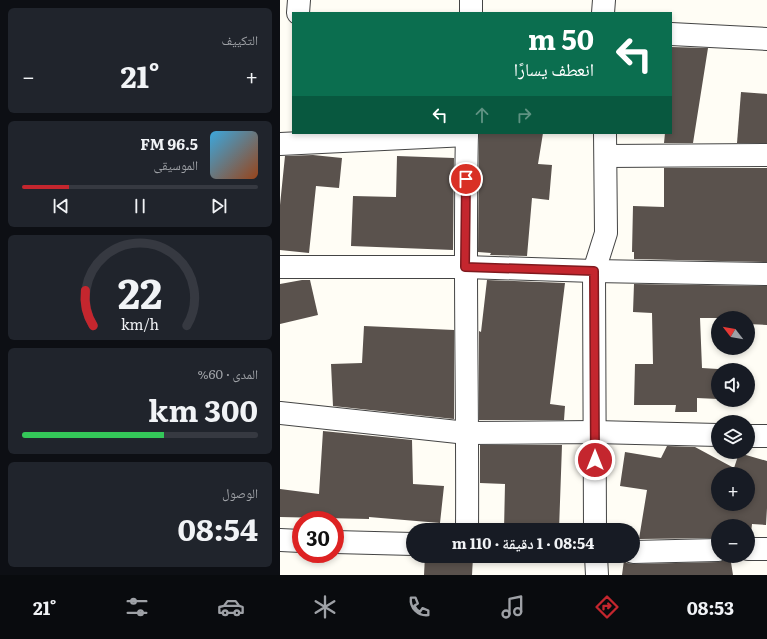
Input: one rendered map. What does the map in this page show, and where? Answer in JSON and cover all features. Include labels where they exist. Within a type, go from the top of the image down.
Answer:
[{"type":"street","points":[[298,12],[299,0]]},
{"type":"street","points":[[471,0],[471,12]]},
{"type":"street","points":[[603,12],[604,0]]},
{"type":"street","points":[[672,34],[767,39]]},
{"type":"street","points":[[290,141],[467,134],[465,267],[467,523]]},
{"type":"street","points":[[596,523],[594,271],[606,233],[605,134]]},
{"type":"street","points":[[606,156],[767,155]]},
{"type":"street","points":[[280,267],[465,267],[767,274]]},
{"type":"street","points":[[280,414],[467,433],[595,432],[711,435]]},
{"type":"street","points":[[755,436],[767,436]]},
{"type":"street","points":[[280,540],[292,541]]},
{"type":"street","points":[[344,542],[406,544]]},
{"type":"street","points":[[755,549],[767,549]]},
{"type":"street","points":[[640,552],[711,550]]},
{"type":"street","points":[[596,563],[597,575]]},
{"type":"building","points":[[672,47],[708,48],[693,143],[664,143],[665,134],[672,134]]},
{"type":"building","points":[[741,92],[767,94],[767,143],[737,143]]},
{"type":"building","points":[[479,134],[543,134],[538,164],[552,165],[549,200],[532,198],[527,256],[490,255],[491,253],[478,252]]},
{"type":"building","points":[[313,155],[342,158],[339,188],[316,186],[309,253],[280,250],[280,205],[285,156]]},
{"type":"building","points":[[397,156],[454,158],[453,250],[351,246],[353,196],[396,197]]},
{"type":"building","points":[[664,168],[767,168],[767,262],[634,259],[634,252],[632,252],[633,206],[664,207]]},
{"type":"building","points":[[310,280],[318,315],[280,324],[280,284]]},
{"type":"building","points":[[487,280],[565,283],[550,404],[565,406],[564,420],[479,420],[479,331],[481,332]]},
{"type":"building","points":[[634,284],[767,286],[767,325],[755,324],[755,311],[711,311],[711,318],[700,318],[702,368],[711,369],[711,399],[697,398],[697,412],[675,412],[676,405],[634,405],[635,364],[653,364],[652,313],[633,312]]},
{"type":"building","points":[[364,326],[454,330],[454,419],[333,406],[331,364],[362,363]]},
{"type":"building","points":[[323,431],[412,440],[413,484],[444,486],[440,523],[369,517],[369,519],[344,518],[344,511],[292,511],[292,517],[280,517],[280,489],[319,494]]},
{"type":"building","points":[[480,445],[562,445],[559,523],[504,523],[505,484],[480,483]]},
{"type":"building","points":[[667,446],[695,447],[711,456],[711,459],[717,459],[732,467],[711,467],[711,511],[755,511],[755,467],[734,467],[737,459],[755,459],[755,458],[767,461],[766,525],[755,524],[755,519],[711,519],[711,538],[640,539],[647,490],[620,486],[625,452],[661,458]]},
{"type":"building","points":[[425,563],[473,563],[472,575],[424,575]]},
{"type":"building","points":[[624,563],[731,563],[733,575],[622,575]]},
{"type":"route","points":[[466,179],[465,267],[594,271],[595,460]]}]
